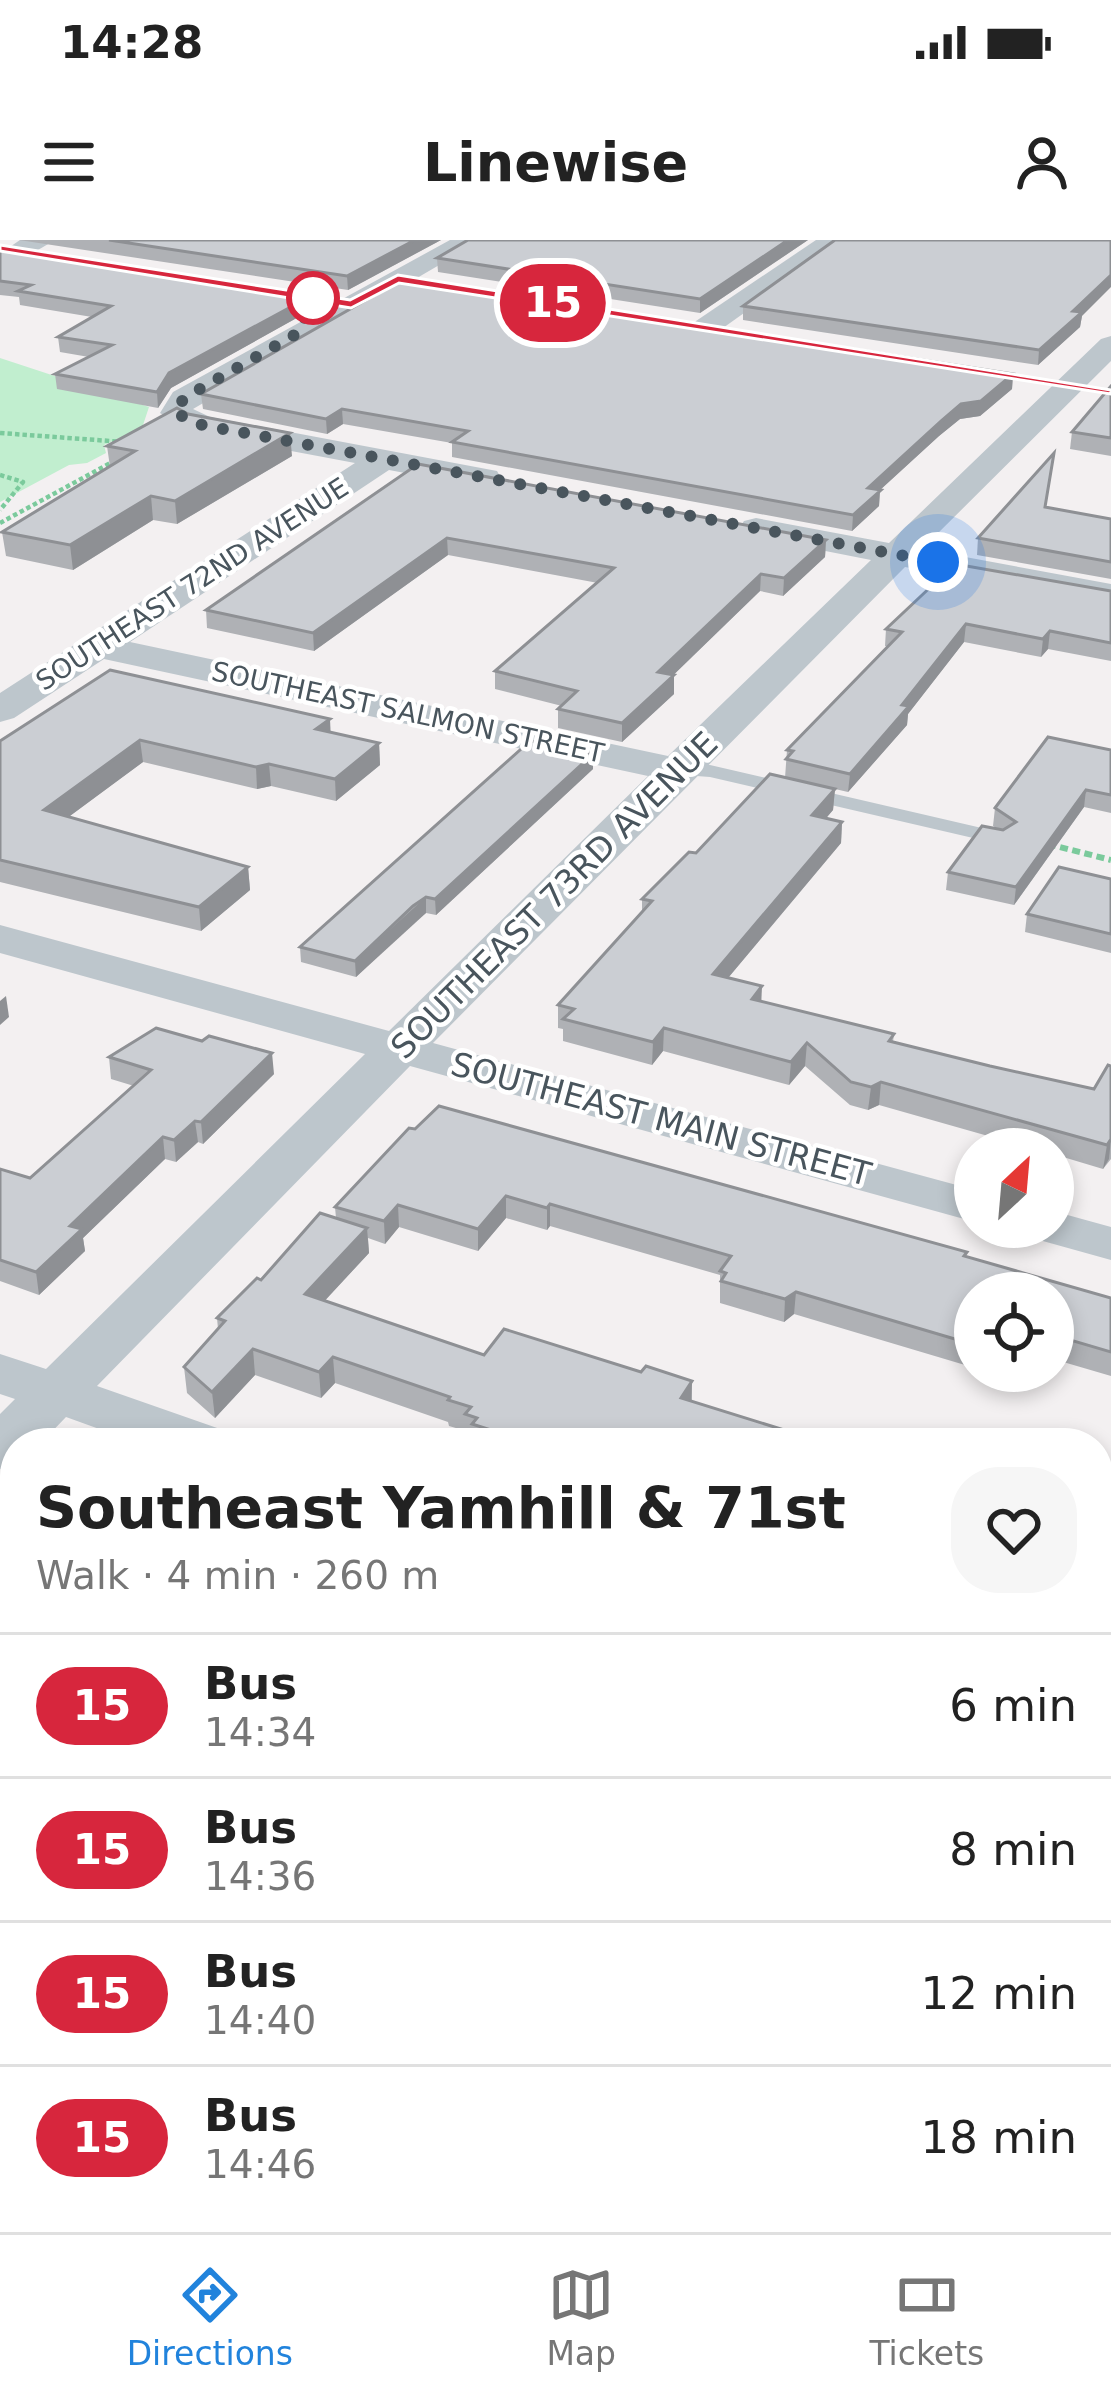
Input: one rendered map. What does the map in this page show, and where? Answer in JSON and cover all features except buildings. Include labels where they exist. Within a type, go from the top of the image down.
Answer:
[{"type":"street","points":[[469,240],[184,398],[175,413],[202,425],[524,485]]},
{"type":"street","points":[[752,334],[695,326],[833,240]]},
{"type":"street","points":[[398,279],[442,286]]},
{"type":"street","points":[[307,297],[351,304]]},
{"type":"street","name":"SOUTHEAST 73RD AVENUE","points":[[21,1428],[895,554],[1091,387],[1111,345]]},
{"type":"street","points":[[1026,377],[1091,387]]},
{"type":"street","name":"SOUTHEAST 72ND AVENUE","points":[[0,710],[384,459]]},
{"type":"street","points":[[733,524],[1111,595]]},
{"type":"street","name":"SOUTHEAST SALMON STREET","points":[[98,646],[677,770]]},
{"type":"street","name":"SOUTHEAST MAIN STREET","points":[[0,939],[954,1200]]},
{"type":"street","points":[[1074,1234],[1111,1244]]},
{"type":"street","points":[[0,1373],[156,1428]]},
{"type":"lane","name":"SOUTHEAST SALMON STREET","points":[[677,770],[710,771],[999,838]]},
{"type":"path","points":[[0,433],[126,442]]},
{"type":"path","points":[[0,524],[120,458]]},
{"type":"path","points":[[0,476],[23,482],[0,510]]},
{"type":"path","points":[[999,838],[1005,833],[1111,860]]},
{"type":"green space","points":[[0,358],[149,407],[142,428],[104,445],[106,453],[87,463],[69,465],[0,502]]},
{"type":"bus line","name":"15","points":[[0,248],[351,304],[398,279],[1111,390]]},
{"type":"route","points":[[313,298],[298,333],[184,398],[176,404],[175,413],[202,425],[938,562]]}]
